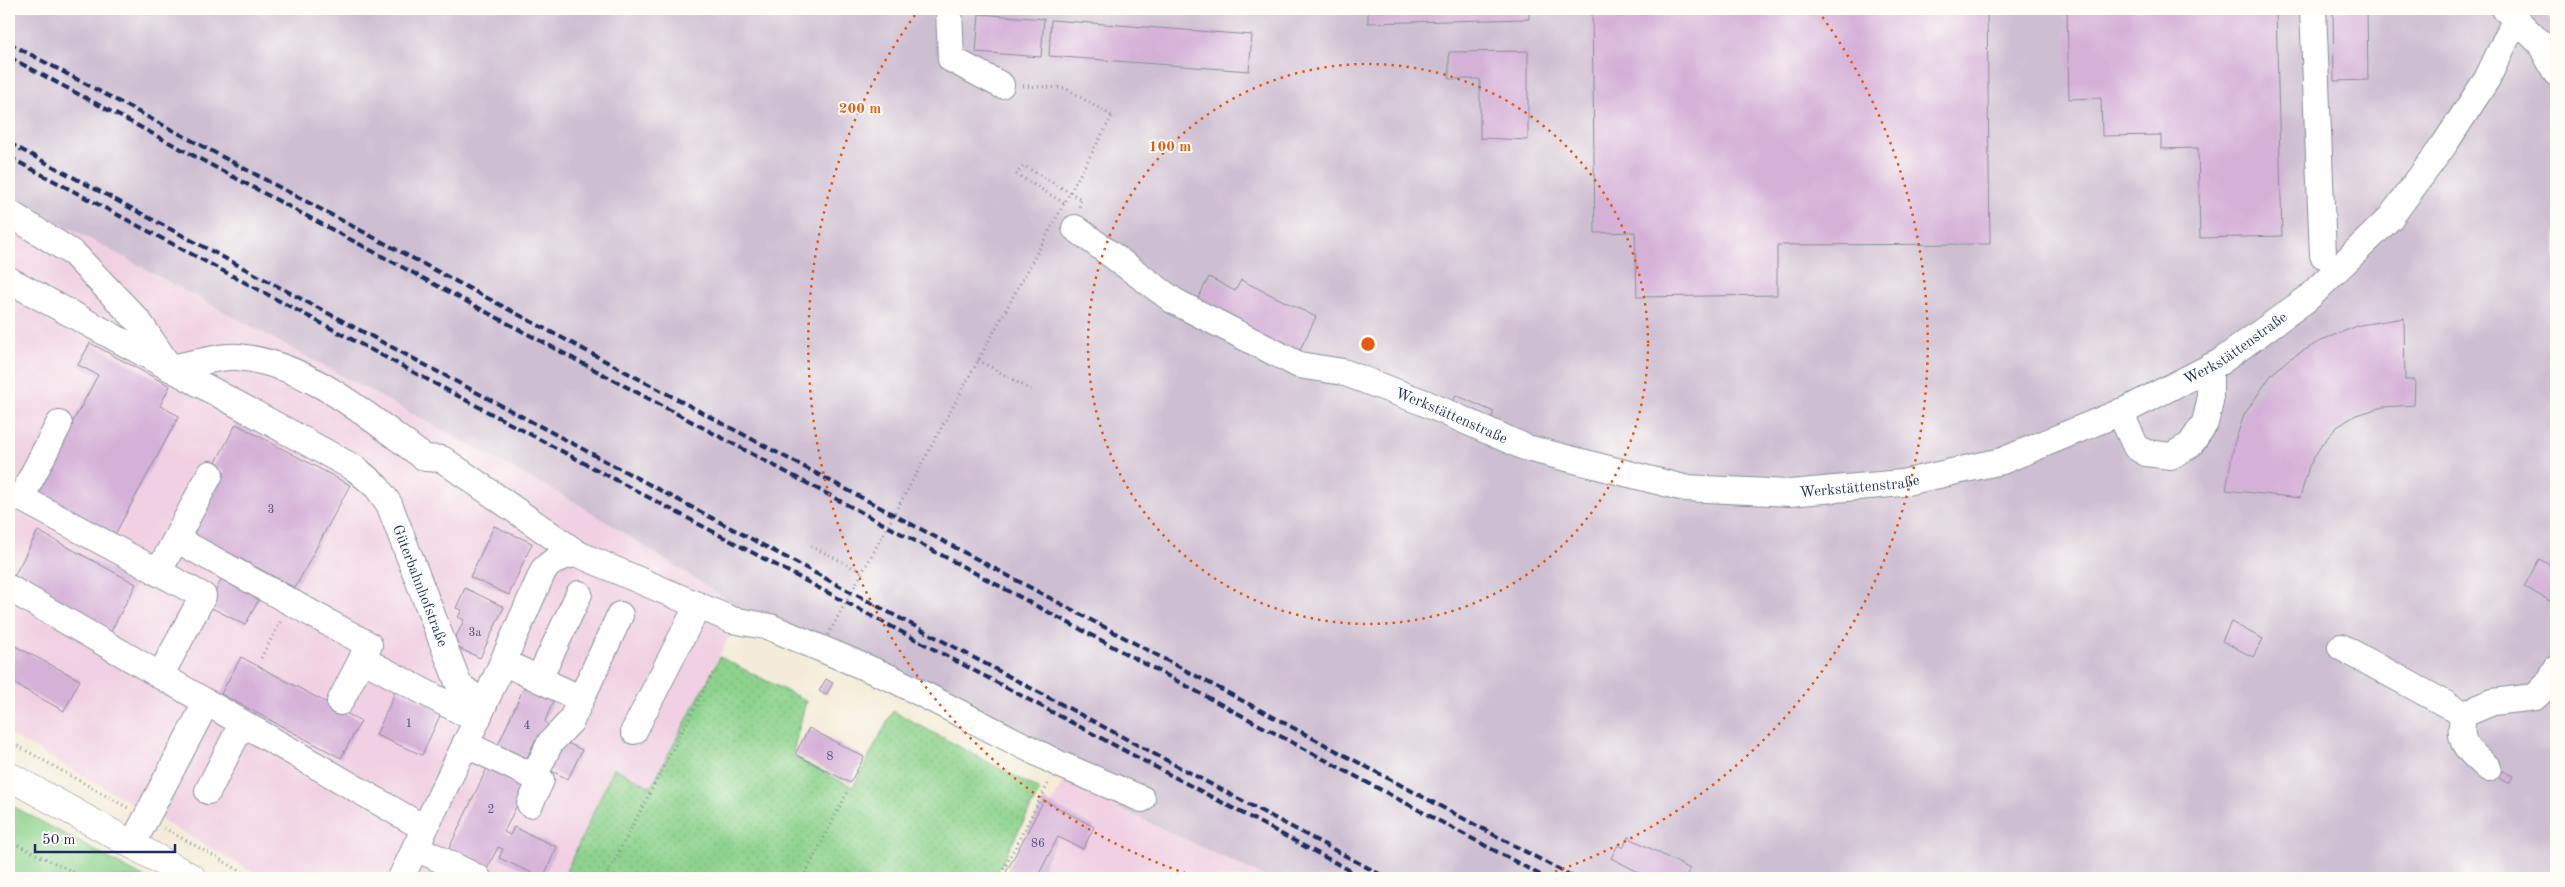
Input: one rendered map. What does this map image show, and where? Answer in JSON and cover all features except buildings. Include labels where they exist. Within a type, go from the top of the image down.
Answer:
[{"type":"main road","points":[[9,776],[192,878]]},
{"type":"street","points":[[948,9],[951,59],[1001,85]]},
{"type":"street","points":[[2313,9],[2323,255]]},
{"type":"street","name":"Werkstättenstraße","points":[[1075,228],[1174,301],[1299,365],[1343,372],[1425,403],[1528,448],[1684,488],[1790,493],[1902,483],[2002,461],[2120,412],[2210,367],[2306,299],[2390,218],[2444,146],[2487,79],[2510,13],[2540,43],[2556,73]]},
{"type":"street","points":[[9,213],[74,254],[139,322],[170,368],[237,356],[293,370],[336,394],[425,458],[442,459],[578,554],[732,620],[770,627],[893,680],[1061,765],[1142,799]]},
{"type":"street","name":"Güterbahnhofstraße","points":[[9,280],[356,468],[377,487],[389,504],[459,684],[480,712]]},
{"type":"street","points":[[2120,412],[2136,448],[2146,453],[2171,456],[2190,445],[2205,422],[2210,402],[2210,367]]},
{"type":"street","points":[[60,424],[21,498],[203,596],[160,676]]},
{"type":"street","points":[[158,573],[210,474]]},
{"type":"street","points":[[176,539],[369,645],[340,702]]},
{"type":"street","points":[[401,878],[480,712],[544,569],[554,560],[565,555],[578,554]]},
{"type":"street","points":[[9,588],[242,724],[420,838],[478,878]]},
{"type":"street","points":[[539,679],[579,594]]},
{"type":"street","points":[[634,731],[698,605]]},
{"type":"street","points":[[534,777],[550,743],[571,720],[620,615]]},
{"type":"street","points":[[2340,648],[2464,714]]},
{"type":"street","points":[[362,659],[480,712]]},
{"type":"street","points":[[503,662],[581,699]]},
{"type":"street","points":[[2464,714],[2492,702],[2535,697],[2548,684],[2556,669]]},
{"type":"street","points":[[132,845],[206,703]]},
{"type":"street","points":[[2464,714],[2460,729],[2465,747],[2488,768]]},
{"type":"street","points":[[208,791],[242,724]]},
{"type":"street","points":[[465,744],[541,780],[530,804]]},
{"type":"path","points":[[828,635],[1112,116],[1065,88],[1001,85]]},
{"type":"path","points":[[1064,203],[1016,174],[1024,166],[1081,198],[1075,228]]},
{"type":"path","points":[[978,360],[1033,391]]},
{"type":"path","points":[[811,546],[862,572]]},
{"type":"path","points":[[261,658],[291,602]]},
{"type":"path","points":[[605,878],[714,671]]},
{"type":"path","points":[[999,878],[1046,787]]},
{"type":"path","points":[[803,878],[847,793]]},
{"type":"path","points":[[9,841],[86,878]]},
{"type":"shaded area","points":[[9,9],[2537,9],[2556,23],[2556,878],[1267,878],[1063,782],[1061,765],[770,627],[580,505],[9,195]]},
{"type":"shaded area","points":[[9,195],[580,505],[743,610],[651,787],[613,769],[563,878],[263,878],[9,734]]},
{"type":"shaded area","points":[[1063,782],[1267,878],[1012,878]]},
{"type":"green space","points":[[720,657],[806,701],[792,756],[853,787],[893,711],[1040,790],[994,878],[563,878],[614,768],[651,787]]},
{"type":"green space","points":[[9,804],[145,878],[9,878]]},
{"type":"railway","points":[[9,43],[1575,878]]},
{"type":"railway","points":[[9,57],[1546,878]]},
{"type":"railway","points":[[9,143],[1387,878]]},
{"type":"railway","points":[[9,157],[1364,878]]}]
